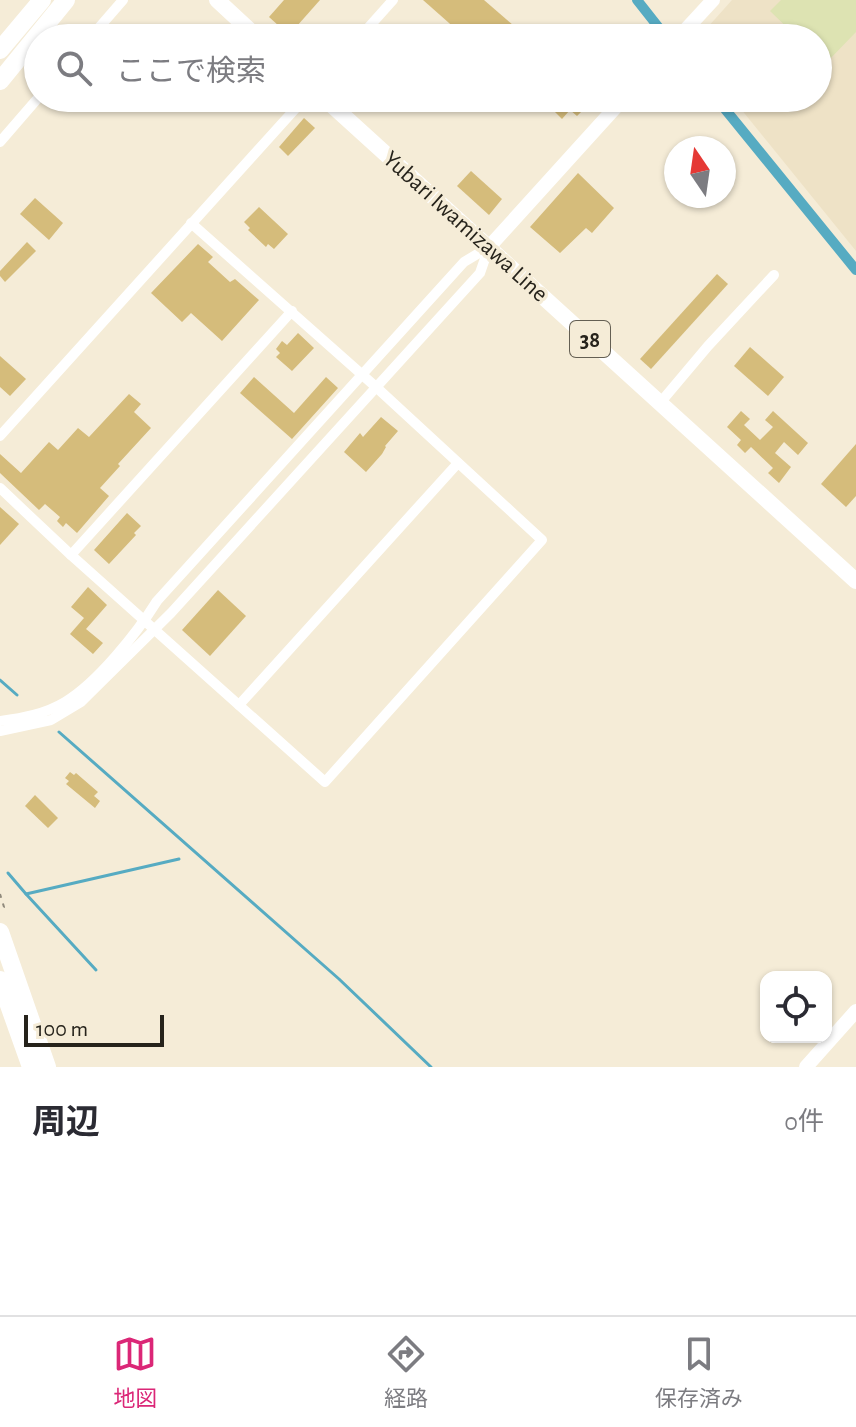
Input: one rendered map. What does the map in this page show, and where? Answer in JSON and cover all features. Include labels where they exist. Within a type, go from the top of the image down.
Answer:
[{"type":"highway","points":[[0,50],[42,0]]},
{"type":"highway","points":[[47,24],[66,0]]},
{"type":"highway","points":[[52,24],[74,0]]},
{"type":"highway","points":[[0,82],[24,52]]},
{"type":"highway","points":[[0,82],[24,56]]},
{"type":"highway","points":[[0,932],[47,1067]]},
{"type":"highway","points":[[1,989],[31,1067]]},
{"type":"main road","points":[[217,0],[243,24]]},
{"type":"main road","name":"Yubari Iwamizawa Line","points":[[340,112],[856,581]]},
{"type":"street","points":[[102,24],[123,0]]},
{"type":"street","points":[[372,24],[393,0]]},
{"type":"street","points":[[691,24],[713,0]]},
{"type":"street","points":[[0,142],[26,112]]},
{"type":"street","points":[[0,436],[292,112]]},
{"type":"street","points":[[0,721],[35,715],[66,702],[89,683],[131,638],[157,601],[464,262],[489,247],[611,112]]},
{"type":"street","points":[[0,488],[325,782],[542,540],[191,223]]},
{"type":"street","points":[[0,731],[51,720],[81,702],[171,613],[480,273],[489,247]]},
{"type":"street","points":[[660,403],[774,275]]},
{"type":"street","points":[[71,555],[292,311]]},
{"type":"street","points":[[239,705],[458,463]]},
{"type":"street","points":[[806,1067],[856,1011]]},
{"type":"path","points":[[0,894],[4,907],[0,909]]},
{"type":"shaded area","points":[[732,0],[856,0],[856,251],[743,112],[832,112],[832,24],[711,24]]},
{"type":"green space","points":[[781,0],[856,0],[856,32],[832,57],[832,24],[783,24],[770,11]]},
{"type":"building","points":[[284,0],[320,0],[299,24],[277,24],[269,17]]},
{"type":"building","points":[[423,0],[484,0],[512,24],[450,24]]},
{"type":"building","points":[[555,112],[568,112],[562,119]]},
{"type":"building","points":[[304,118],[315,128],[288,156],[279,147]]},
{"type":"building","points":[[471,171],[502,199],[489,215],[457,186]]},
{"type":"building","points":[[578,173],[614,208],[592,233],[586,228],[560,253],[530,227]]},
{"type":"building","points":[[35,198],[63,223],[49,240],[20,214]]},
{"type":"building","points":[[259,207],[288,234],[274,249],[268,244],[266,247],[244,222]]},
{"type":"building","points":[[27,242],[36,251],[5,282],[0,271]]},
{"type":"building","points":[[198,244],[213,257],[208,262],[230,282],[235,279],[259,300],[222,341],[191,313],[182,322],[151,293]]},
{"type":"building","points":[[717,274],[728,284],[651,369],[640,359]]},
{"type":"building","points":[[298,333],[314,348],[292,371],[276,357],[280,353],[276,349],[282,341],[287,345]]},
{"type":"building","points":[[750,347],[784,377],[768,396],[734,366]]},
{"type":"building","points":[[0,356],[26,379],[10,396],[0,387]]},
{"type":"building","points":[[254,377],[294,413],[326,377],[338,388],[292,439],[240,393]]},
{"type":"building","points":[[129,394],[141,404],[134,412],[151,428],[100,488],[109,496],[77,533],[66,523],[63,527],[57,521],[60,517],[45,504],[39,510],[0,473],[0,454],[21,473],[49,442],[58,450],[78,428],[89,437]]},
{"type":"building","points":[[741,411],[750,419],[744,425],[760,440],[773,427],[765,420],[773,411],[808,443],[798,455],[784,442],[775,453],[791,467],[779,483],[768,473],[773,468],[751,447],[745,453],[737,445],[741,440],[727,427]]},
{"type":"building","points":[[381,417],[398,431],[366,472],[344,452],[360,433],[363,437]]},
{"type":"building","points":[[856,444],[856,496],[846,507],[821,484]]},
{"type":"building","points":[[0,507],[19,524],[0,545]]},
{"type":"building","points":[[127,513],[141,526],[109,564],[94,550]]},
{"type":"building","points":[[88,587],[107,605],[86,629],[103,643],[93,654],[70,634],[84,618],[71,607]]},
{"type":"building","points":[[218,590],[246,616],[210,656],[182,630]]},
{"type":"building","points":[[70,772],[76,773],[98,792],[94,796],[100,801],[95,808],[66,784],[69,781],[65,778]]},
{"type":"building","points":[[35,795],[58,818],[48,828],[25,806]]},
{"type":"waterway","points":[[637,0],[656,24]]},
{"type":"waterway","points":[[727,112],[856,270]]},
{"type":"waterway","points":[[0,680],[17,695]]},
{"type":"waterway","points":[[59,732],[339,979],[431,1067]]},
{"type":"waterway","points":[[96,970],[26,894],[179,859]]},
{"type":"waterway","points":[[8,873],[26,894]]}]
